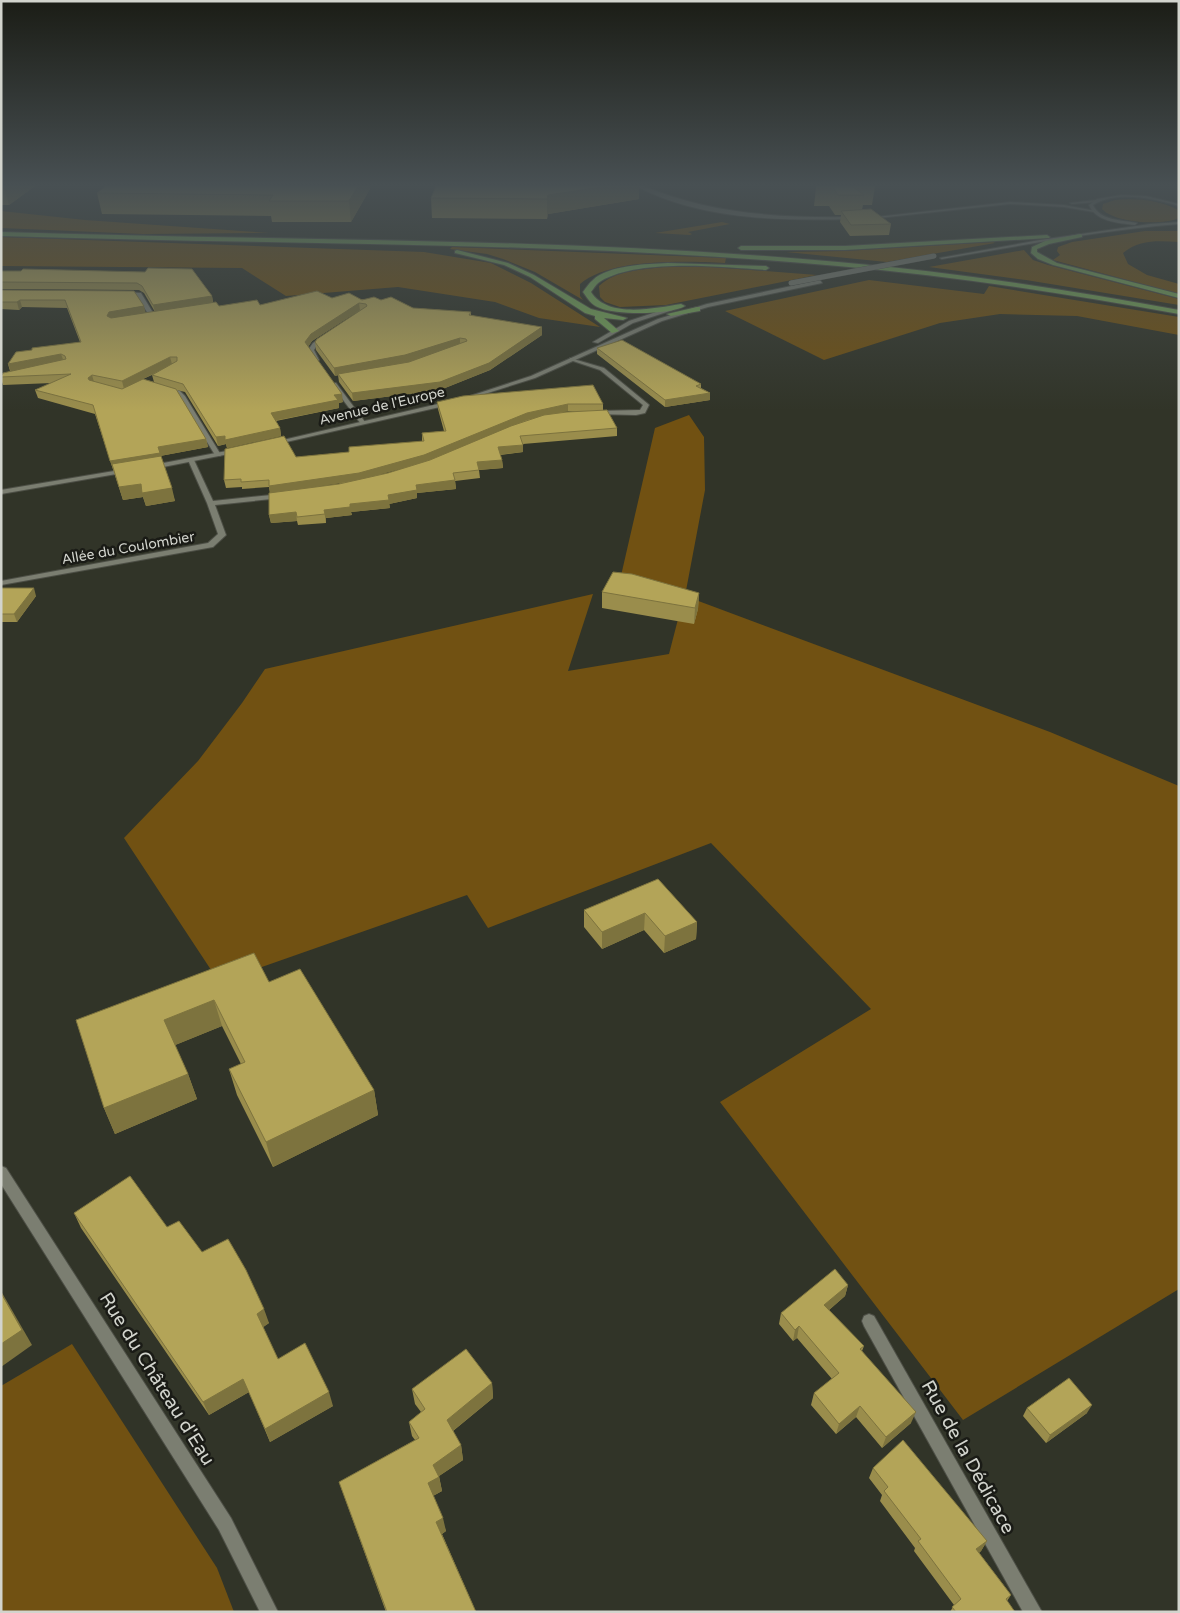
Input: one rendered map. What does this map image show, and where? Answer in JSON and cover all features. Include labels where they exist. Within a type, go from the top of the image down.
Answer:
[{"type":"highway","points":[[491,260],[518,269],[605,321],[615,331]]},
{"type":"highway","points":[[780,260],[911,271],[1060,291],[1179,310]]},
{"type":"highway","points":[[830,260],[1004,280],[1179,310]]},
{"type":"highway","points":[[1045,260],[1179,296]]},
{"type":"highway","points":[[681,306],[649,311],[622,310],[598,303],[588,296],[587,292],[592,282],[603,275],[636,267],[689,264],[778,268]]},
{"type":"highway","points":[[806,270],[934,277],[1060,291]]},
{"type":"highway","points":[[588,311],[612,317],[640,319],[697,309]]},
{"type":"street","name":"Avenue de l'Europe","points":[[572,359],[615,331],[640,319],[681,306],[911,260]]},
{"type":"street","name":"Avenue de l'Europe","points":[[466,399],[528,379],[641,327],[697,309],[930,260]]},
{"type":"street","points":[[119,294],[139,294],[152,316]]},
{"type":"street","points":[[142,318],[161,315]]},
{"type":"street","points":[[321,366],[311,350],[315,344],[331,334]]},
{"type":"street","points":[[572,359],[602,368],[646,405],[642,412],[636,413],[591,414]]},
{"type":"street","points":[[340,378],[330,380],[364,423]]},
{"type":"street","points":[[159,387],[181,394],[218,455]]},
{"type":"street","name":"Avenue de l'Europe","points":[[266,444],[457,401]]},
{"type":"street","points":[[148,468],[247,448]]},
{"type":"street","name":"Allée du Coulombier","points":[[1,583],[210,545],[222,535],[212,503],[191,460]]},
{"type":"street","points":[[1,492],[138,469]]},
{"type":"street","points":[[212,503],[292,494]]},
{"type":"street","name":"Rue du Château d'Eau","points":[[1,1172],[225,1524],[268,1612]]},
{"type":"street","name":"Rue de la Dédicace","points":[[869,1321],[1033,1612]]},
{"type":"shaded area","points":[[1,260],[474,260],[491,263],[531,283],[600,327],[539,318],[495,302],[398,287],[286,296],[242,268],[1,266]]},
{"type":"shaded area","points":[[506,260],[726,260],[725,263],[649,263],[610,269],[580,284],[580,296],[583,300],[535,272]]},
{"type":"shaded area","points":[[870,260],[897,260],[887,262]]},
{"type":"shaded area","points":[[967,260],[1034,260],[1179,299],[1179,305],[1026,280],[929,267]]},
{"type":"shaded area","points":[[1054,260],[1126,260],[1128,264],[1147,275],[1179,284],[1179,294]]},
{"type":"shaded area","points":[[663,267],[711,267],[817,275],[666,305],[620,307],[605,302],[600,297],[599,286],[613,277],[629,272]]},
{"type":"shaded area","points":[[869,280],[984,294],[989,286],[1179,317],[1179,335],[1077,316],[1000,314],[940,323],[824,360],[725,311]]},
{"type":"shaded area","points":[[689,415],[704,437],[705,490],[685,596],[1050,732],[1179,786],[1179,1289],[963,1420],[720,1102],[871,1009],[711,843],[488,928],[467,895],[219,982],[124,838],[198,761],[265,669],[593,594],[568,671],[669,654],[684,596],[620,580],[655,428]]},
{"type":"shaded area","points":[[72,1344],[217,1568],[234,1612],[1,1612],[1,1386]]},
{"type":"building","points":[[148,268],[192,269],[212,296],[153,305],[142,286],[137,283],[1,282],[1,271],[21,271],[23,269],[145,272]]},
{"type":"building","points":[[1,290],[134,291],[144,306],[109,312],[107,316],[111,318],[216,302],[219,306],[257,300],[260,305],[317,291],[332,298],[349,293],[362,300],[374,297],[381,300],[391,297],[413,308],[471,312],[469,315],[542,327],[489,363],[440,382],[352,393],[338,374],[409,362],[467,341],[460,338],[405,355],[334,368],[315,342],[367,306],[366,304],[359,303],[311,334],[305,342],[342,394],[334,395],[338,400],[271,413],[280,428],[225,440],[225,436],[216,437],[183,384],[152,375],[177,361],[177,357],[170,357],[122,381],[92,375],[88,378],[89,380],[122,389],[143,379],[176,389],[206,439],[158,447],[160,453],[110,461],[93,405],[35,390],[71,374],[1,377],[3,373],[66,359],[61,354],[8,364],[16,352],[32,350],[32,348],[81,342],[65,300],[1,302]]},
{"type":"building","points":[[622,340],[701,384],[696,386],[710,393],[665,400],[597,348]]},
{"type":"building","points":[[593,385],[603,404],[568,404],[527,413],[424,455],[359,473],[269,486],[269,480],[241,482],[241,479],[224,480],[225,449],[284,436],[296,457],[349,452],[349,447],[424,441],[422,433],[446,431],[437,402],[463,396]]},
{"type":"building","points":[[607,410],[617,428],[520,436],[523,445],[498,447],[502,460],[477,462],[479,470],[453,473],[455,480],[416,485],[417,490],[388,495],[389,500],[350,504],[350,507],[324,510],[325,514],[297,517],[296,512],[269,515],[269,493],[339,484],[388,473],[430,460],[511,426],[544,415]]},
{"type":"building","points":[[161,456],[172,488],[142,493],[141,484],[119,487],[112,464]]},
{"type":"building","points":[[613,572],[632,574],[699,593],[695,608],[602,592]]},
{"type":"building","points":[[1,588],[34,588],[14,614],[1,614]]},
{"type":"building","points":[[658,879],[697,922],[665,936],[645,913],[602,932],[584,910]]},
{"type":"building","points":[[254,953],[269,982],[300,969],[374,1090],[266,1142],[229,1069],[245,1062],[214,1000],[164,1020],[188,1074],[104,1108],[76,1020]]},
{"type":"building","points":[[130,1176],[167,1227],[179,1221],[202,1252],[228,1239],[246,1270],[264,1309],[257,1314],[278,1359],[305,1343],[329,1392],[265,1429],[243,1379],[203,1402],[74,1213]]},
{"type":"building","points":[[835,1269],[848,1285],[824,1305],[864,1346],[860,1349],[916,1412],[886,1437],[860,1406],[839,1424],[814,1393],[839,1373],[799,1326],[795,1330],[781,1313]]},
{"type":"building","points":[[1,1293],[22,1330],[1,1344]]},
{"type":"building","points":[[466,1349],[492,1383],[447,1420],[461,1445],[433,1465],[439,1477],[428,1483],[443,1518],[436,1522],[476,1612],[387,1612],[339,1482],[419,1438],[409,1422],[425,1409],[412,1389]]},
{"type":"building","points":[[1069,1378],[1092,1405],[1050,1435],[1027,1408]]},
{"type":"building","points":[[903,1440],[987,1541],[976,1549],[1011,1595],[1006,1599],[1015,1612],[956,1612],[952,1607],[961,1599],[918,1541],[921,1539],[884,1491],[888,1487],[873,1468]]}]
